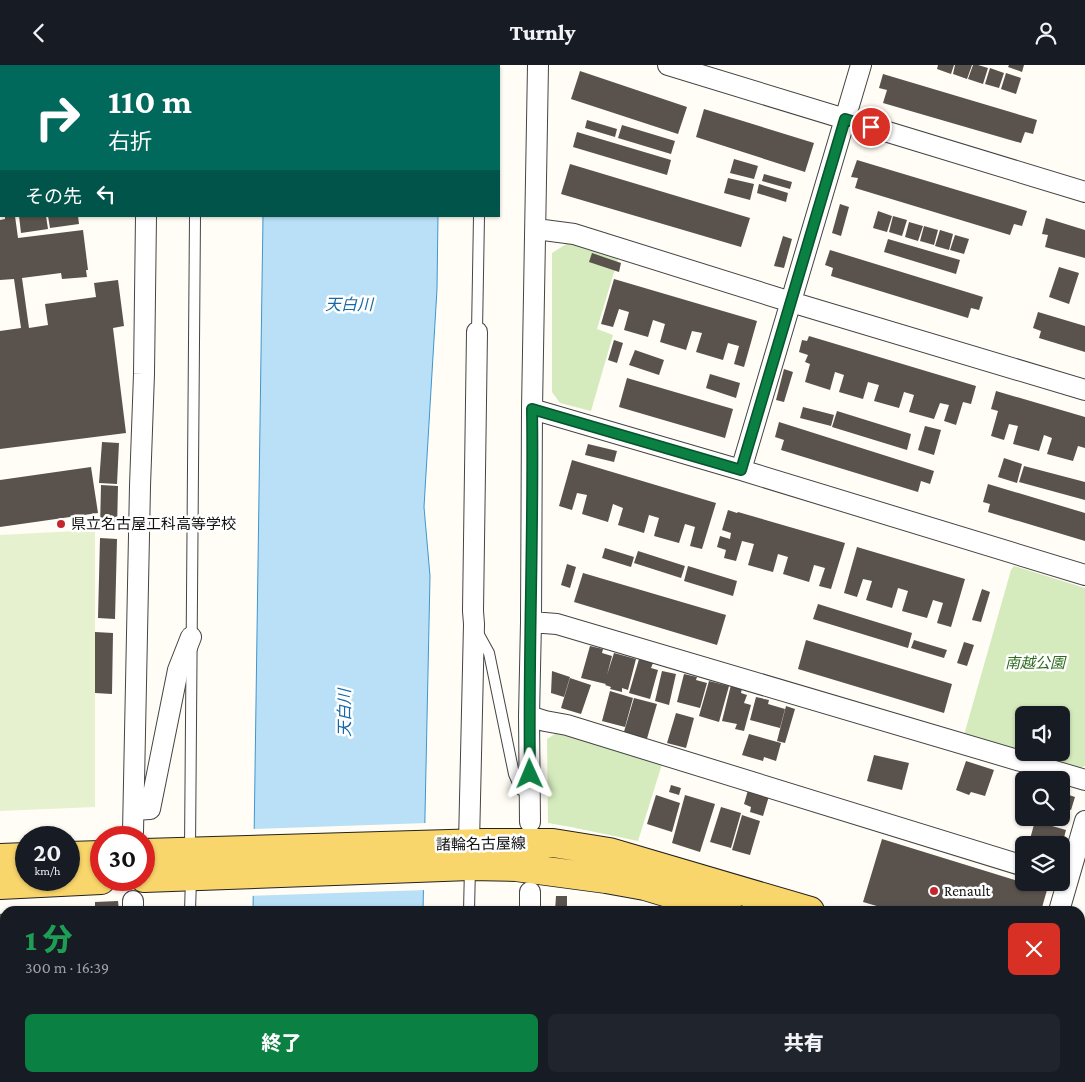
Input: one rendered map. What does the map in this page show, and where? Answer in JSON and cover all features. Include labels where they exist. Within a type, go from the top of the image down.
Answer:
[{"type":"main road","name":"諸輪名古屋線","points":[[155,849],[194,864],[465,855],[553,843],[609,851],[793,906]]},
{"type":"main road","name":"諸輪名古屋線","points":[[465,855],[516,867],[645,886],[711,906]]},
{"type":"main road","points":[[0,858],[15,857]]},
{"type":"main road","name":"諸輪名古屋線","points":[[137,897],[194,864]]},
{"type":"main road","points":[[0,885],[90,881]]},
{"type":"street","points":[[530,823],[529,716],[532,409],[538,65]]},
{"type":"street","points":[[668,65],[1085,192]]},
{"type":"street","points":[[741,470],[861,65]]},
{"type":"street","points":[[136,826],[134,810],[146,217]]},
{"type":"street","points":[[536,229],[574,233],[791,302],[1085,390]]},
{"type":"street","points":[[465,855],[474,625],[477,332]]},
{"type":"street","points":[[532,409],[741,470],[1085,575]]},
{"type":"street","points":[[531,622],[557,624],[1085,780]]},
{"type":"street","points":[[134,810],[150,809],[178,670],[191,637]]},
{"type":"street","points":[[529,716],[567,725],[1015,862]]},
{"type":"street","points":[[1070,864],[1085,821]]},
{"type":"street","points":[[1060,906],[1063,891]]},
{"type":"lane","points":[[190,906],[194,864],[191,637],[195,217]]},
{"type":"lane","points":[[477,332],[479,217]]},
{"type":"lane","points":[[474,625],[489,653],[514,774],[521,790],[530,793]]},
{"type":"lane","points":[[465,855],[469,906]]},
{"type":"green space","points":[[568,243],[618,259],[597,329],[613,335],[591,411],[560,403],[552,392],[552,253]]},
{"type":"green space","points":[[95,530],[95,807],[0,811],[0,535]]},
{"type":"green space","name":"南越公園","points":[[1014,566],[1085,588],[1085,766],[1078,769],[1051,761],[1070,761],[1070,706],[1015,706],[1015,750],[964,735],[1011,570]]},
{"type":"green space","points":[[566,732],[663,761],[638,841],[548,823],[547,739],[555,734]]},
{"type":"water","name":"天白川","points":[[263,217],[438,217],[437,289],[424,507],[430,576],[423,906],[253,906]]},
{"type":"pier","points":[[427,823],[426,890],[250,896],[252,829]]},
{"type":"building","points":[[938,65],[954,65],[951,74],[937,69]]},
{"type":"building","points":[[955,65],[972,65],[967,79],[953,74]]},
{"type":"building","points":[[973,65],[988,68],[983,84],[968,79]]},
{"type":"building","points":[[1009,65],[1024,65],[1022,72],[1008,67]]},
{"type":"building","points":[[990,68],[1004,73],[999,88],[985,84]]},
{"type":"building","points":[[580,71],[687,107],[678,134],[571,99]]},
{"type":"building","points":[[1006,73],[1021,78],[1016,94],[1001,89]]},
{"type":"building","points":[[883,74],[1037,120],[1033,134],[1025,132],[1021,143],[883,103],[887,90],[879,88]]},
{"type":"building","points":[[704,109],[814,143],[805,172],[696,137]]},
{"type":"building","points":[[587,120],[617,129],[615,137],[585,128]]},
{"type":"building","points":[[622,125],[675,141],[671,154],[618,138]]},
{"type":"building","points":[[577,132],[671,160],[667,175],[573,147]]},
{"type":"building","points":[[734,159],[758,166],[754,179],[730,173]]},
{"type":"building","points":[[857,160],[1027,211],[1022,226],[1014,224],[1010,235],[855,188],[858,178],[851,177]]},
{"type":"building","points":[[570,164],[750,218],[741,247],[561,194]]},
{"type":"building","points":[[764,174],[792,182],[790,189],[762,181]]},
{"type":"building","points":[[728,178],[754,184],[750,200],[724,193]]},
{"type":"building","points":[[759,184],[788,193],[786,202],[757,193]]},
{"type":"building","points":[[840,204],[849,207],[841,236],[832,233]]},
{"type":"building","points":[[878,211],[892,216],[887,232],[873,228]]},
{"type":"building","points":[[893,216],[907,220],[902,236],[889,232]]},
{"type":"building","points":[[5,217],[15,217],[18,238],[83,230],[88,270],[86,270],[87,277],[62,279],[61,273],[22,278],[29,328],[48,325],[45,304],[96,297],[94,283],[118,280],[124,326],[113,328],[126,433],[0,449],[0,331],[21,328],[14,279],[0,280],[0,220],[5,219]]},
{"type":"building","points":[[19,217],[46,217],[48,229],[21,233]]},
{"type":"building","points":[[48,217],[78,217],[79,224],[50,228]]},
{"type":"building","points":[[1046,218],[1085,230],[1085,258],[1045,247],[1048,235],[1042,234]]},
{"type":"building","points":[[909,222],[923,226],[918,241],[905,237]]},
{"type":"building","points":[[924,226],[938,230],[934,245],[920,241]]},
{"type":"building","points":[[940,230],[953,234],[949,250],[935,246]]},
{"type":"building","points":[[955,235],[969,239],[964,254],[950,250]]},
{"type":"building","points":[[783,236],[792,239],[784,268],[774,266]]},
{"type":"building","points":[[888,239],[960,260],[956,274],[884,252]]},
{"type":"building","points":[[830,250],[983,297],[979,310],[971,308],[968,318],[831,276],[833,268],[825,265]]},
{"type":"building","points":[[592,253],[621,263],[619,272],[589,262]]},
{"type":"building","points":[[1059,267],[1079,273],[1069,304],[1049,297]]},
{"type":"building","points":[[614,279],[757,321],[744,367],[734,364],[739,346],[728,343],[723,360],[696,352],[702,333],[692,331],[686,350],[660,342],[665,324],[653,320],[648,337],[624,330],[629,312],[619,309],[613,327],[601,324]]},
{"type":"building","points":[[1038,312],[1085,326],[1085,352],[1039,338],[1041,331],[1033,328]]},
{"type":"building","points":[[809,336],[976,386],[971,404],[963,402],[956,425],[944,421],[949,405],[940,403],[934,419],[909,412],[914,395],[904,392],[899,408],[874,401],[879,385],[868,382],[863,399],[839,392],[844,375],[835,372],[830,390],[805,382],[810,364],[805,362],[808,355],[799,352],[802,340],[807,341]]},
{"type":"building","points":[[614,340],[623,343],[617,363],[608,360]]},
{"type":"building","points":[[635,350],[664,360],[659,375],[629,365]]},
{"type":"building","points":[[784,369],[793,372],[784,402],[776,400]]},
{"type":"building","points":[[710,374],[740,383],[736,398],[706,388]]},
{"type":"building","points":[[627,378],[733,409],[725,438],[619,407]]},
{"type":"building","points":[[996,391],[1085,417],[1085,448],[1078,446],[1073,461],[1047,454],[1052,438],[1044,435],[1039,451],[1013,444],[1018,426],[1009,424],[1004,440],[991,436],[998,411],[991,409]]},
{"type":"building","points":[[803,407],[834,415],[831,426],[800,418]]},
{"type":"building","points":[[837,411],[911,434],[907,450],[832,427]]},
{"type":"building","points":[[779,422],[934,471],[930,484],[921,481],[918,492],[781,450],[784,440],[775,437]]},
{"type":"building","points":[[925,426],[941,430],[934,455],[918,450]]},
{"type":"building","points":[[102,442],[119,443],[117,484],[99,483]]},
{"type":"building","points":[[588,444],[617,451],[614,462],[585,455]]},
{"type":"building","points":[[1004,458],[1022,464],[1017,483],[998,477]]},
{"type":"building","points":[[572,460],[716,503],[702,549],[690,546],[695,527],[685,524],[679,543],[654,536],[659,518],[649,515],[644,533],[618,525],[623,508],[613,504],[608,522],[582,514],[587,495],[577,493],[572,510],[559,506]]},
{"type":"building","points":[[1024,466],[1085,482],[1085,500],[1019,482]]},
{"type":"building","points":[[91,467],[98,513],[0,527],[0,480]]},
{"type":"building","points":[[988,484],[1085,513],[1085,541],[988,512],[990,504],[983,502]]},
{"type":"building","points":[[101,485],[118,486],[117,529],[100,529]]},
{"type":"building","points":[[728,510],[845,543],[831,589],[819,586],[825,568],[814,565],[809,582],[783,574],[788,557],[778,554],[773,572],[748,565],[754,544],[742,541],[736,561],[724,558],[726,550],[717,547],[720,536],[730,539],[731,533],[722,530]]},
{"type":"building","points":[[100,538],[117,539],[115,619],[98,618]]},
{"type":"building","points":[[857,547],[965,579],[951,627],[937,623],[943,603],[933,600],[927,618],[902,611],[908,591],[898,588],[892,608],[866,600],[872,581],[863,579],[857,597],[844,593]]},
{"type":"building","points":[[605,548],[634,557],[631,567],[602,558]]},
{"type":"building","points":[[638,551],[685,566],[681,578],[634,563]]},
{"type":"building","points":[[567,564],[576,567],[570,588],[561,585]]},
{"type":"building","points":[[688,566],[737,581],[733,596],[684,581]]},
{"type":"building","points":[[583,573],[726,615],[717,645],[574,602]]},
{"type":"building","points":[[982,589],[990,592],[981,622],[972,620]]},
{"type":"building","points":[[818,604],[912,633],[908,648],[813,619]]},
{"type":"building","points":[[95,632],[113,633],[112,694],[95,693]]},
{"type":"building","points":[[806,640],[952,684],[944,713],[798,669]]},
{"type":"building","points":[[914,640],[947,650],[944,658],[911,648]]},
{"type":"building","points":[[964,642],[974,645],[967,666],[957,663]]},
{"type":"building","points":[[590,646],[603,649],[602,653],[612,656],[607,675],[614,653],[636,659],[628,690],[622,688],[622,692],[610,689],[611,687],[606,684],[581,678]]},
{"type":"building","points":[[639,659],[653,663],[651,668],[658,670],[650,699],[629,693]]},
{"type":"building","points":[[552,671],[570,677],[564,697],[551,693]]},
{"type":"building","points":[[662,671],[676,674],[669,705],[655,701]]},
{"type":"building","points":[[684,674],[697,677],[696,680],[707,683],[700,708],[677,702]]},
{"type":"building","points":[[570,678],[591,685],[581,714],[561,708]]},
{"type":"building","points":[[709,681],[729,686],[719,722],[699,716]]},
{"type":"building","points":[[731,685],[742,688],[741,693],[747,695],[744,703],[751,705],[744,731],[735,729],[737,724],[722,721]]},
{"type":"building","points":[[610,691],[633,698],[625,727],[602,721]]},
{"type":"building","points":[[756,697],[769,700],[768,704],[785,709],[780,728],[750,720]]},
{"type":"building","points":[[634,698],[657,704],[646,742],[623,735]]},
{"type":"building","points":[[786,706],[795,709],[785,743],[777,741]]},
{"type":"building","points":[[676,713],[694,718],[686,748],[667,743]]},
{"type":"building","points":[[749,734],[781,743],[776,761],[764,757],[763,761],[742,755]]},
{"type":"building","points":[[874,755],[909,763],[902,790],[867,781]]},
{"type":"building","points":[[966,761],[994,770],[985,796],[971,792],[969,795],[956,790]]},
{"type":"building","points":[[671,785],[681,788],[679,795],[669,792]]},
{"type":"building","points":[[748,790],[769,796],[763,816],[750,812],[751,807],[744,804]]},
{"type":"building","points":[[656,795],[680,803],[672,832],[647,824]]},
{"type":"building","points":[[685,795],[715,804],[700,852],[672,843]]},
{"type":"building","points":[[1070,795],[1075,797],[1070,810]]},
{"type":"building","points":[[721,807],[741,813],[731,848],[710,842]]},
{"type":"building","points":[[742,815],[760,821],[750,855],[732,850]]},
{"type":"building","points":[[1034,826],[1052,826],[1066,830],[1064,836],[1031,836]]},
{"type":"building","points":[[882,839],[1015,880],[1015,891],[1047,891],[1042,906],[877,906],[863,902]]},
{"type":"building","points":[[556,896],[567,896],[567,906],[555,906]]},
{"type":"building","points":[[118,901],[118,906],[95,906],[95,902]]},
{"type":"place","name":"県立名古屋工科高等学校","points":[[61,524]]},
{"type":"place","name":"Renault","points":[[934,891]]},
{"type":"route","points":[[530,774],[532,409],[741,470],[845,119],[871,127]]}]
